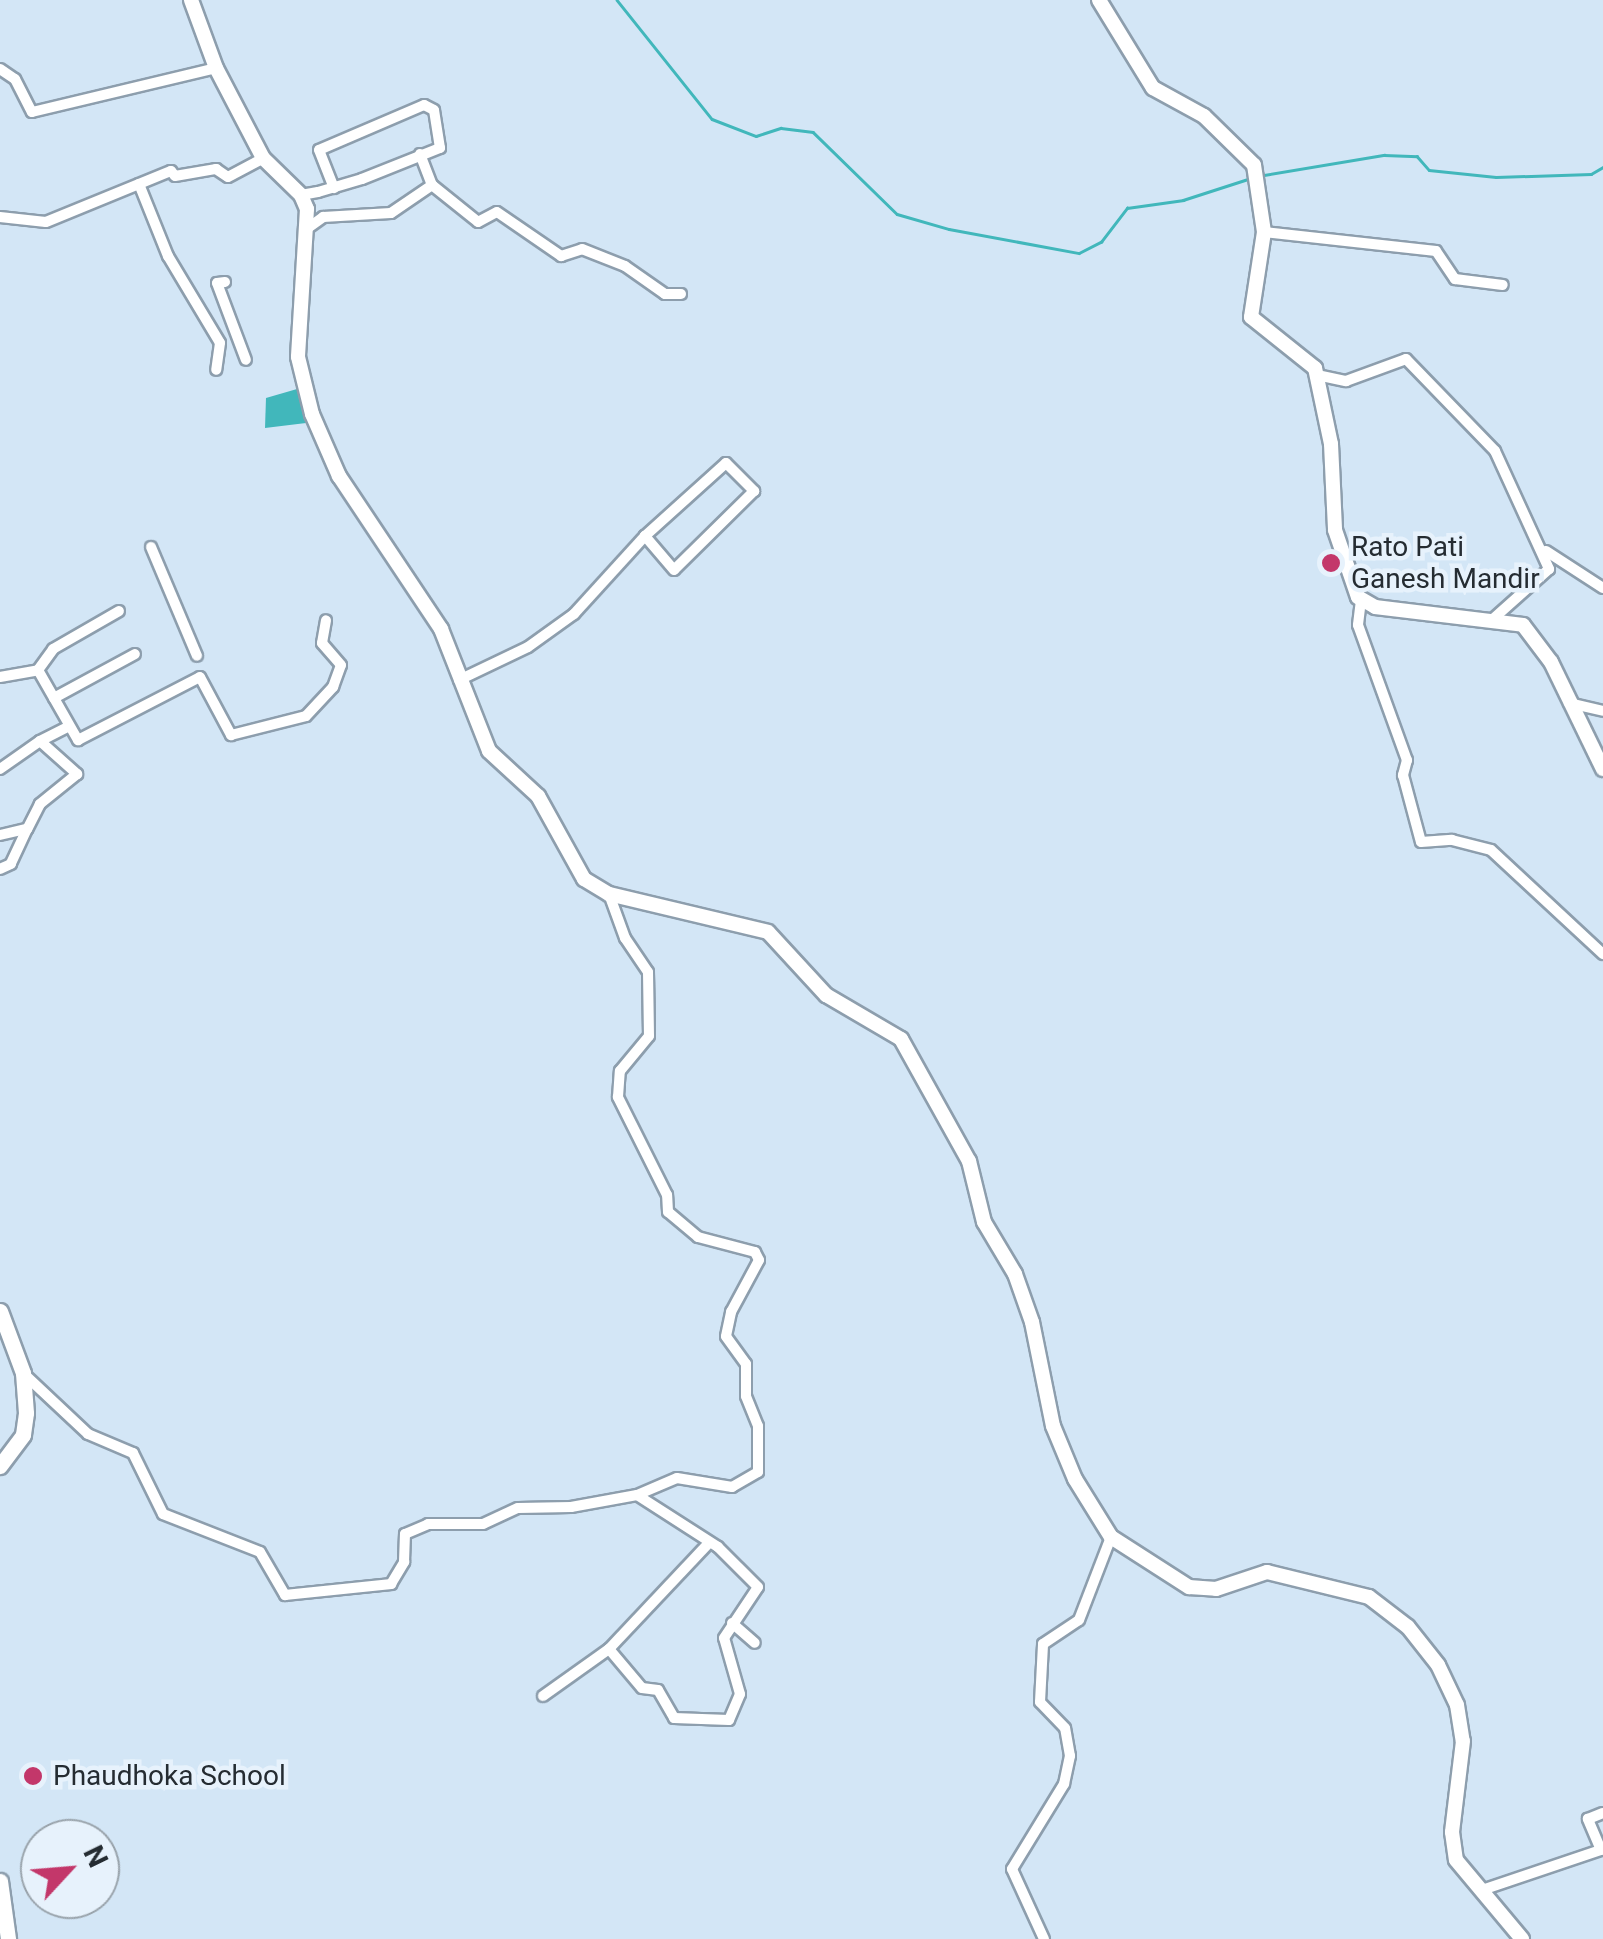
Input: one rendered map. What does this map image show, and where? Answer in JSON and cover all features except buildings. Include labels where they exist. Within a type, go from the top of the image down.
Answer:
[{"type":"main road","points":[[191,0],[216,68],[263,158],[301,194],[308,228],[298,357],[312,414],[339,476],[440,629],[490,751],[538,796],[584,879],[608,894],[768,932],[826,995],[901,1039],[970,1161],[984,1222],[1015,1274],[1032,1322],[1054,1426],[1075,1479],[1111,1537],[1189,1587],[1216,1589],[1268,1572],[1369,1597],[1408,1627],[1438,1665],[1457,1705],[1462,1741],[1456,1860],[1522,1939]]},
{"type":"main road","points":[[1099,0],[1153,88],[1204,116],[1254,165],[1264,232],[1251,317],[1317,375],[1330,444],[1335,530],[1362,600],[1494,618],[1528,629],[1603,769]]},
{"type":"main road","points":[[0,1311],[23,1373],[23,1435],[0,1466]]},
{"type":"main road","points":[[0,1881],[8,1939]]},
{"type":"street","points":[[0,69],[16,79],[32,112],[216,68]]},
{"type":"street","points":[[301,194],[334,188],[440,148],[442,140],[434,110],[424,105],[319,150],[334,188]]},
{"type":"street","points":[[420,154],[432,185],[478,222],[497,212],[560,256],[582,250],[625,266],[665,294],[681,294]]},
{"type":"street","points":[[0,217],[46,222],[171,171],[175,176],[216,169],[228,177],[263,158]]},
{"type":"street","points":[[139,184],[168,256],[220,343],[216,370]]},
{"type":"street","points":[[308,228],[323,217],[391,212],[432,185]]},
{"type":"street","points":[[1264,232],[1436,251],[1455,279],[1503,285]]},
{"type":"street","points":[[194,294],[221,282],[246,360]]},
{"type":"street","points":[[1317,375],[1346,381],[1406,359],[1495,451],[1546,550],[1549,569],[1494,618]]},
{"type":"street","points":[[459,680],[528,647],[574,614],[645,536],[726,463],[754,490],[674,570],[645,536]]},
{"type":"street","points":[[151,547],[197,656]]},
{"type":"street","points":[[1546,550],[1603,588]]},
{"type":"street","points":[[1362,600],[1358,625],[1407,760],[1403,774],[1420,842],[1452,840],[1491,850],[1603,954]]},
{"type":"street","points":[[0,677],[38,670],[53,648],[119,610]]},
{"type":"street","points":[[38,670],[66,728],[78,740],[97,735],[200,677],[231,736],[306,716],[333,688],[341,665],[322,643],[326,620]]},
{"type":"street","points":[[54,698],[135,654]]},
{"type":"street","points":[[1568,702],[1603,711]]},
{"type":"street","points":[[0,768],[66,728]]},
{"type":"street","points":[[0,869],[11,864],[40,804],[77,774],[40,741]]},
{"type":"street","points":[[0,835],[27,829]]},
{"type":"street","points":[[23,1373],[88,1434],[132,1454],[162,1514],[260,1552],[284,1595],[391,1584],[404,1562],[405,1534],[428,1524],[484,1524],[518,1508],[551,1511],[637,1494],[677,1478],[732,1487],[758,1472],[758,1426],[746,1396],[746,1364],[726,1336],[731,1312],[759,1260],[755,1252],[698,1237],[668,1212],[667,1195],[618,1098],[620,1071],[649,1036],[648,972],[625,938],[608,894]]},
{"type":"street","points":[[609,1649],[642,1688],[658,1690],[674,1718],[729,1720],[740,1694],[724,1638],[758,1587],[718,1547],[707,1545],[637,1494]]},
{"type":"street","points":[[1044,1939],[1012,1869],[1064,1784],[1070,1756],[1065,1728],[1040,1702],[1043,1644],[1079,1620],[1111,1537]]},
{"type":"street","points":[[543,1696],[609,1649],[707,1545]]},
{"type":"street","points":[[732,1623],[755,1643]]},
{"type":"street","points":[[1482,1890],[1601,1850],[1588,1819],[1603,1814]]},
{"type":"shaded area","points":[[297,389],[306,423],[265,428],[266,398]]},
{"type":"waterway","points":[[617,0],[712,119],[756,136],[781,128],[813,132],[897,214],[949,229],[1079,253],[1101,242],[1127,208],[1183,200],[1251,178]]},
{"type":"waterway","points":[[1264,175],[1384,155],[1417,156],[1429,170],[1496,177],[1591,174],[1603,167]]},
{"type":"place","name":"Rato Pati Ganesh Mandir","points":[[1331,563]]},
{"type":"place","name":"Phaudhoka School","points":[[33,1776]]}]
